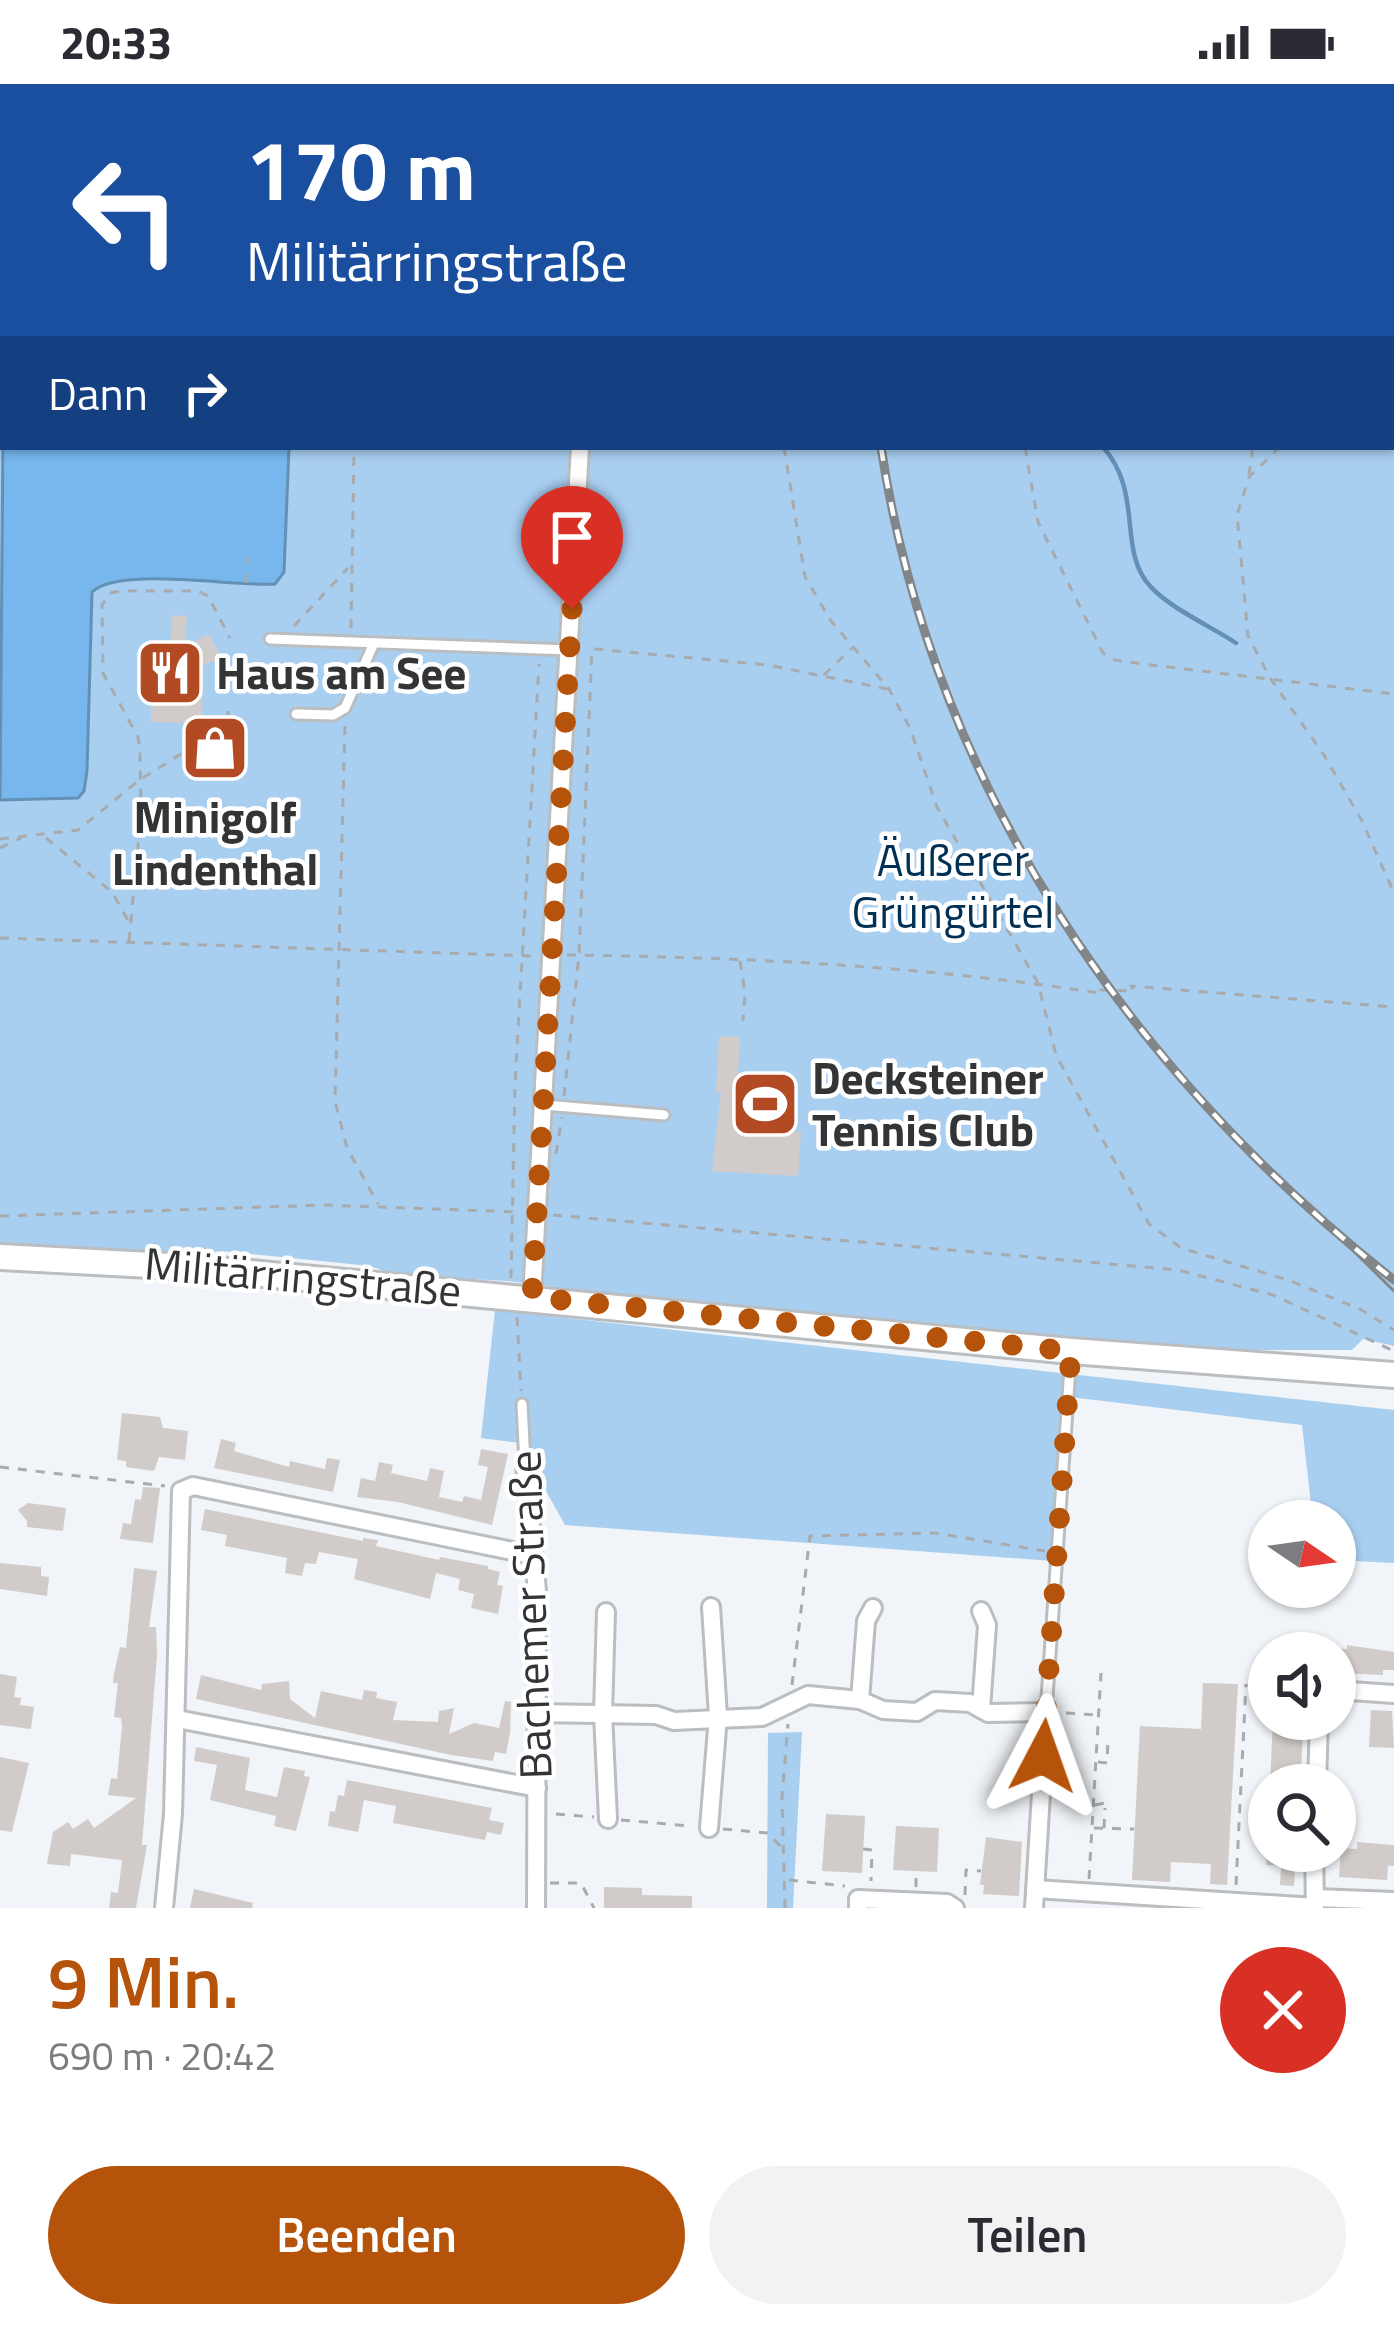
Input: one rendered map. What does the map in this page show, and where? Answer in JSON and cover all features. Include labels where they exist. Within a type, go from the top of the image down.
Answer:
[{"type":"main road","name":"Militärringstraße","points":[[0,1257],[95,1259],[1071,1351],[1394,1375]]},
{"type":"street","points":[[522,1296],[553,1106],[552,955],[580,450]]},
{"type":"street","name":"Bachemer Straße","points":[[525,1466],[537,1592],[536,1908]]},
{"type":"street","points":[[164,1908],[177,1719],[181,1491],[193,1486],[532,1555]]},
{"type":"street","points":[[709,1828],[718,1716],[712,1607]]},
{"type":"street","points":[[860,1700],[866,1622],[873,1608]]},
{"type":"street","points":[[981,1611],[988,1625],[981,1709]]},
{"type":"street","points":[[606,1612],[602,1714],[608,1819]]},
{"type":"street","points":[[1356,1691],[1394,1694]]},
{"type":"street","points":[[536,1713],[656,1714],[674,1721],[702,1721],[718,1716],[762,1717],[808,1695],[860,1700],[883,1710],[917,1712],[934,1701],[970,1703],[1009,1714],[1046,1712],[1035,1899],[1089,1892],[1315,1904],[1394,1901]]},
{"type":"street","points":[[177,1719],[537,1788]]},
{"type":"street","points":[[1314,1872],[1315,1904]]},
{"type":"street","points":[[862,1902],[947,1903],[960,1908]]},
{"type":"lane","points":[[270,639],[569,650]]},
{"type":"lane","points":[[296,714],[333,715],[345,708],[374,643]]},
{"type":"lane","points":[[553,1106],[664,1115]]},
{"type":"lane","points":[[1046,1712],[1071,1351]]},
{"type":"lane","name":"Bachemer Straße","points":[[522,1404],[525,1466]]},
{"type":"path","points":[[351,642],[354,450]]},
{"type":"path","points":[[784,450],[805,578],[831,621],[889,689],[910,728],[937,807],[1038,983],[1056,1055],[1149,1224],[1180,1248],[1288,1280],[1360,1309],[1394,1330]]},
{"type":"path","points":[[1026,450],[1038,522],[1102,653],[1115,660],[1394,694]]},
{"type":"path","points":[[1253,450],[1238,515],[1248,636],[1362,821],[1394,893]]},
{"type":"path","points":[[1249,477],[1277,450]]},
{"type":"path","points":[[247,583],[248,554]]},
{"type":"path","points":[[289,639],[292,628],[352,566]]},
{"type":"path","points":[[129,943],[141,814],[138,737],[103,673],[104,598],[122,591],[199,591],[208,596],[230,638]]},
{"type":"path","points":[[823,676],[853,647]]},
{"type":"path","points":[[522,1296],[513,1212],[515,1083],[540,648]]},
{"type":"path","points":[[540,1174],[560,1150],[553,1106],[578,956],[592,649]]},
{"type":"path","points":[[569,650],[768,665],[889,689]]},
{"type":"path","points":[[345,708],[334,1101],[347,1148],[379,1206]]},
{"type":"path","points":[[0,839],[78,830],[138,781],[226,725],[228,712]]},
{"type":"path","points":[[0,848],[22,837]]},
{"type":"path","points":[[45,837],[112,892],[131,925]]},
{"type":"path","points":[[0,938],[740,959],[1038,983],[1099,993],[1097,989],[1134,991],[1131,986],[1394,1006]]},
{"type":"path","points":[[740,959],[743,1021]]},
{"type":"path","points":[[0,1216],[379,1206],[538,1213],[1178,1270],[1273,1295],[1394,1351]]},
{"type":"path","name":"Bachemer Straße","points":[[518,1322],[522,1404]]},
{"type":"path","points":[[0,1467],[181,1491]]},
{"type":"path","points":[[785,1908],[782,1797],[810,1536],[935,1533],[1057,1554]]},
{"type":"path","points":[[1089,1892],[1101,1673]]},
{"type":"path","points":[[1235,1900],[1246,1684]]},
{"type":"path","points":[[1046,1712],[1099,1715]]},
{"type":"path","points":[[1096,1762],[1107,1763],[1108,1738]]},
{"type":"path","points":[[1094,1805],[1105,1806],[1104,1828]]},
{"type":"path","points":[[537,1814],[768,1833],[786,1851]]},
{"type":"path","points":[[1092,1828],[1134,1829]]},
{"type":"path","points":[[862,1902],[872,1850],[863,1850]]},
{"type":"path","points":[[960,1908],[966,1870],[981,1870]]},
{"type":"path","points":[[786,1879],[859,1887],[862,1902]]},
{"type":"path","points":[[536,1882],[581,1883],[594,1908]]},
{"type":"green space","name":"Äußerer Grüngürtel","points":[[0,450],[1394,450],[1394,1346],[1363,1339],[1352,1350],[1214,1350],[507,1281],[395,1275],[370,1266],[221,1251],[204,1258],[0,1247]]},
{"type":"green space","points":[[495,1310],[1394,1410],[1394,1563],[1356,1561],[1356,1500],[1311,1500],[1302,1425],[1062,1396],[1052,1561],[565,1525],[519,1443],[481,1438]]},
{"type":"green space","points":[[802,1732],[793,1908],[767,1908],[768,1733]]},
{"type":"shaded area","points":[[3,450],[289,450],[284,572],[275,584],[126,580],[92,592],[84,791],[78,798],[0,800]]},
{"type":"building","name":"Haus am See","points":[[172,615],[187,616],[185,646],[209,634],[221,657],[199,668],[202,724],[151,722],[152,695],[138,669],[170,651]]},
{"type":"building","name":"Decksteiner Tennis Club","points":[[719,1036],[740,1037],[738,1072],[784,1074],[782,1092],[794,1093],[792,1132],[801,1132],[798,1176],[712,1171],[721,1092],[716,1092]]},
{"type":"building","points":[[122,1413],[160,1417],[163,1428],[188,1431],[185,1460],[159,1457],[154,1471],[126,1467],[126,1461],[117,1460]]},
{"type":"building","points":[[221,1439],[236,1443],[234,1451],[289,1467],[290,1461],[325,1469],[327,1458],[340,1460],[333,1492],[214,1468]]},
{"type":"building","points":[[481,1449],[508,1454],[492,1525],[357,1497],[361,1478],[375,1481],[379,1462],[393,1465],[391,1473],[427,1481],[430,1468],[444,1471],[439,1497],[481,1500],[488,1467],[478,1465]]},
{"type":"building","points":[[143,1487],[160,1488],[153,1543],[120,1539],[123,1523],[131,1524],[135,1499],[141,1500]]},
{"type":"building","points":[[28,1503],[66,1508],[63,1531],[27,1527],[18,1510]]},
{"type":"building","points":[[205,1509],[363,1541],[378,1540],[376,1546],[439,1560],[488,1566],[500,1572],[497,1585],[503,1586],[498,1614],[471,1608],[474,1594],[458,1590],[460,1579],[436,1573],[430,1599],[354,1579],[358,1559],[319,1552],[316,1564],[305,1563],[302,1576],[285,1573],[287,1558],[225,1546],[227,1535],[201,1530]]},
{"type":"building","points":[[0,1563],[41,1567],[41,1576],[49,1577],[47,1596],[0,1589]]},
{"type":"building","points":[[134,1568],[157,1571],[149,1627],[156,1627],[157,1655],[142,1845],[147,1845],[136,1908],[109,1908],[111,1892],[118,1893],[122,1860],[71,1854],[70,1866],[47,1864],[53,1832],[68,1822],[73,1829],[88,1819],[94,1828],[136,1798],[108,1795],[111,1778],[117,1779],[122,1726],[121,1718],[114,1717],[118,1683],[113,1683],[114,1674],[120,1647],[126,1648]]},
{"type":"building","points":[[1356,1646],[1394,1652],[1394,1670],[1383,1670],[1383,1675],[1356,1674]]},
{"type":"building","points":[[0,1674],[17,1677],[14,1697],[21,1698],[20,1705],[34,1707],[31,1729],[0,1725]]},
{"type":"building","points":[[201,1675],[261,1690],[262,1684],[289,1681],[290,1699],[315,1718],[321,1691],[362,1700],[364,1690],[377,1692],[376,1698],[397,1702],[393,1720],[438,1722],[439,1711],[454,1708],[449,1734],[474,1723],[499,1728],[505,1701],[511,1702],[506,1754],[495,1752],[493,1761],[451,1755],[196,1699]]},
{"type":"building","points":[[1203,1683],[1238,1684],[1227,1885],[1210,1884],[1211,1864],[1171,1862],[1170,1882],[1132,1880],[1140,1726],[1201,1729]]},
{"type":"building","points":[[1371,1710],[1392,1711],[1394,1748],[1369,1747]]},
{"type":"building","points":[[1272,1740],[1303,1740],[1301,1764],[1271,1764]]},
{"type":"building","points":[[196,1747],[250,1758],[245,1790],[277,1797],[284,1767],[305,1771],[304,1776],[310,1777],[296,1831],[274,1826],[276,1816],[210,1800],[217,1765],[194,1761]]},
{"type":"building","points":[[0,1757],[29,1763],[12,1832],[0,1830]]},
{"type":"building","points":[[347,1780],[492,1808],[489,1820],[504,1823],[501,1835],[487,1832],[485,1840],[393,1823],[396,1806],[364,1800],[358,1832],[328,1826],[330,1811],[335,1812],[338,1795],[344,1796]]},
{"type":"building","points":[[826,1814],[865,1816],[862,1873],[822,1871]]},
{"type":"building","points":[[896,1826],[939,1828],[937,1872],[893,1870]]},
{"type":"building","points":[[986,1837],[1022,1842],[1019,1896],[983,1894]]},
{"type":"building","points":[[1357,1842],[1394,1845],[1394,1866],[1388,1866],[1387,1880],[1339,1877],[1339,1872],[1356,1872]]},
{"type":"building","points":[[1281,1872],[1295,1872],[1294,1886],[1280,1885]]},
{"type":"building","points":[[604,1887],[642,1888],[642,1895],[692,1896],[692,1908],[604,1908]]},
{"type":"building","points":[[194,1889],[253,1903],[252,1908],[190,1908]]},
{"type":"waterway","points":[[1105,450],[1123,483],[1140,572],[1168,602],[1236,643]]},
{"type":"tram line","points":[[1309,1207],[1394,1291]]},
{"type":"railway","points":[[882,450],[907,571],[945,690],[996,804],[1057,912],[1129,1013],[1209,1109],[1298,1198],[1394,1280]]},
{"type":"place","name":"Haus am See","points":[[170,673]]},
{"type":"place","name":"Minigolf Lindenthal","points":[[215,748]]},
{"type":"place","name":"Decksteiner Tennis Club","points":[[765,1104]]},
{"type":"route","points":[[572,609],[532,1297],[1071,1351],[1043,1756]]}]
